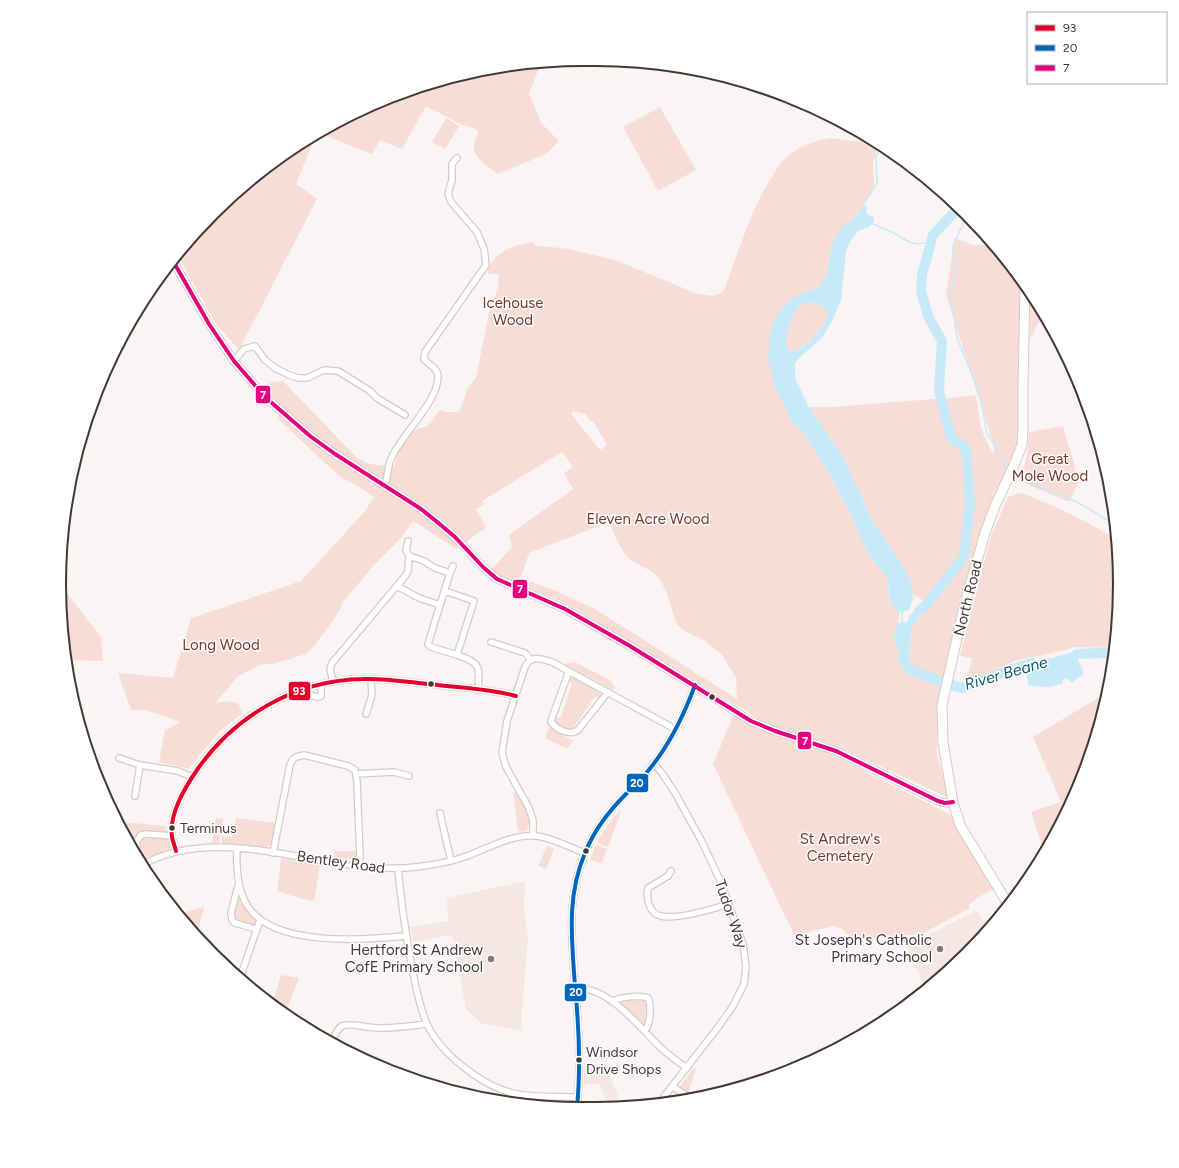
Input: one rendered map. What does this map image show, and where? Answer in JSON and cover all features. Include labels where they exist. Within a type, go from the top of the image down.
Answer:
[{"type":"main road","name":"North Road","points":[[1005,900],[960,825],[953,802],[943,743],[942,705],[964,607],[985,533],[995,506],[1014,467],[1022,445],[1024,293]]},
{"type":"street","points":[[384,485],[387,480],[390,459],[429,403],[437,383],[438,373],[424,359],[425,352],[486,265],[484,249],[477,232],[451,202],[448,194],[452,180],[452,164],[457,158]]},
{"type":"street","points":[[176,266],[208,324],[234,361],[256,388],[282,413],[335,454],[384,485],[436,521],[455,537],[483,567],[497,579],[565,609],[695,685],[751,721],[763,727],[836,751],[945,804],[953,802]]},
{"type":"street","points":[[234,361],[244,349],[255,346],[265,360],[275,368],[299,378],[307,378],[324,370],[338,371],[405,415]]},
{"type":"street","points":[[333,682],[330,669],[332,663],[407,572],[409,556],[406,550],[408,540]]},
{"type":"street","points":[[409,556],[450,573]]},
{"type":"street","points":[[453,566],[428,644],[431,647],[469,659],[476,664],[479,670],[478,690]]},
{"type":"street","points":[[397,586],[419,598],[440,605]]},
{"type":"street","points":[[445,591],[474,601],[456,655]]},
{"type":"street","points":[[491,642],[525,653],[531,660]]},
{"type":"street","points":[[533,836],[533,821],[531,812],[506,767],[502,753],[507,721],[526,667],[531,660],[536,658],[543,659],[608,692],[675,729]]},
{"type":"street","points":[[568,671],[552,718],[551,722],[554,726],[569,733],[574,733],[608,692]]},
{"type":"street","points":[[176,851],[172,836],[176,811],[192,777],[222,739],[242,722],[274,702],[306,688],[352,679],[371,679],[478,690],[516,696]]},
{"type":"street","points":[[366,714],[372,696],[371,679]]},
{"type":"street","points":[[306,688],[310,695],[317,697],[321,696],[321,685]]},
{"type":"street","points":[[578,1102],[580,1048],[571,934],[571,909],[574,885],[584,853],[591,838],[617,803],[641,780],[653,763],[675,729],[695,685]]},
{"type":"street","points":[[274,852],[290,765],[293,759],[300,755],[314,757],[351,767],[356,774],[360,857],[359,866]]},
{"type":"street","points":[[118,758],[140,765],[178,771],[192,777]]},
{"type":"street","name":"Tudor Way","points":[[653,763],[667,780],[696,830],[720,880],[743,944],[746,966],[744,984],[733,1006],[663,1098]]},
{"type":"street","points":[[135,796],[140,765]]},
{"type":"street","points":[[356,774],[394,772],[410,776]]},
{"type":"street","points":[[440,813],[451,861]]},
{"type":"street","points":[[137,846],[137,841],[141,835],[172,836]]},
{"type":"street","name":"Bentley Road","points":[[147,862],[176,851],[208,848],[274,852],[374,869],[398,869],[451,861],[502,841],[533,836],[544,838],[584,853]]},
{"type":"street","points":[[237,849],[238,884],[231,913],[232,920],[256,929]]},
{"type":"street","points":[[398,869],[406,936],[418,992],[427,1024],[434,1036],[465,1068],[481,1080],[495,1087],[525,1095],[578,1097]]},
{"type":"street","points":[[671,871],[668,876],[648,888],[647,895],[650,906],[655,913],[661,916],[678,916],[701,912],[729,904]]},
{"type":"street","points":[[238,884],[249,909],[260,920],[282,931],[314,937],[349,939],[406,936]]},
{"type":"street","points":[[242,973],[260,920]]},
{"type":"street","points":[[576,988],[589,990],[612,1000],[670,1056],[687,1068]]},
{"type":"street","points":[[612,1000],[617,998],[643,996],[648,998],[650,1004],[648,1025],[645,1031]]},
{"type":"street","points":[[334,1038],[336,1033],[343,1026],[354,1025],[368,1028],[385,1028],[427,1024]]},
{"type":"street","points":[[673,1087],[684,1094]]},
{"type":"shaded area","name":"Hertford St Andrew CofE Primary School","points":[[525,881],[524,909],[528,937],[522,1010],[522,1031],[481,1023],[466,1009],[452,935],[413,942],[410,927],[449,921],[446,898]]},
{"type":"shaded area","name":"St Joseph's Catholic Primary School","points":[[977,910],[984,922],[990,919],[961,950],[923,984],[906,944],[930,934]]},
{"type":"shaded area","points":[[585,1069],[607,1069],[620,1101],[607,1102],[599,1084],[583,1084]]},
{"type":"green space","points":[[539,68],[529,94],[542,124],[559,141],[546,154],[498,174],[478,158],[474,150],[474,144],[478,133],[476,129],[460,124],[426,106],[402,149],[380,140],[372,154],[325,135],[355,119],[417,93],[483,76],[516,70]]},
{"type":"green space","points":[[660,107],[696,170],[658,191],[623,127]]},
{"type":"green space","points":[[446,118],[459,126],[445,149],[432,142]]},
{"type":"green space","points":[[830,138],[862,142],[877,151],[873,162],[874,184],[872,190],[858,214],[844,226],[831,247],[827,274],[821,284],[814,289],[796,296],[777,315],[792,421],[802,431],[830,475],[852,517],[862,542],[888,579],[889,598],[895,609],[900,611],[893,639],[904,667],[910,672],[919,676],[927,678],[924,675],[925,673],[908,663],[912,627],[963,562],[969,543],[972,499],[968,449],[954,437],[944,399],[976,395],[981,428],[994,455],[993,443],[946,295],[955,238],[972,245],[986,245],[1021,289],[1018,446],[993,505],[941,690],[937,755],[949,798],[836,746],[771,725],[574,608],[554,598],[513,583],[491,570],[512,547],[509,535],[573,489],[564,473],[573,467],[562,452],[482,501],[484,504],[476,509],[486,528],[466,543],[424,506],[345,456],[323,440],[263,389],[272,382],[283,381],[357,458],[369,464],[394,467],[404,441],[411,432],[427,425],[441,410],[446,412],[459,412],[468,388],[476,378],[489,313],[498,288],[499,274],[489,274],[487,269],[501,253],[512,247],[533,242],[533,245],[568,249],[615,260],[698,294],[713,296],[724,291],[744,234],[756,206],[779,165],[796,150],[812,142]],"holes":[[[573,411],[586,414],[589,420],[594,423],[607,445],[600,450],[571,414]],[[609,522],[618,542],[630,559],[656,575],[667,593],[678,626],[705,641],[722,655],[736,678],[737,699],[595,609],[556,591],[521,578],[529,553]]]},
{"type":"green space","points":[[313,142],[296,184],[317,199],[239,350],[216,324],[180,260],[195,242],[242,195],[296,153]]},
{"type":"green space","points":[[809,302],[823,306],[827,310],[827,317],[824,324],[806,344],[792,351],[787,350],[787,337],[790,322],[798,308]]},
{"type":"green space","points":[[1031,304],[1040,319],[1030,339]]},
{"type":"green space","points":[[940,399],[946,435],[962,450],[967,493],[961,556],[924,602],[917,596],[913,595],[909,575],[872,520],[844,458],[809,407],[833,407]]},
{"type":"green space","name":"Long Wood","points":[[279,415],[301,435],[325,453],[420,513],[458,546],[457,549],[413,521],[400,539],[375,564],[343,602],[340,610],[315,645],[306,654],[272,664],[259,665],[237,677],[216,703],[224,701],[238,703],[243,713],[221,730],[189,769],[159,762],[165,730],[181,722],[146,710],[131,710],[118,673],[173,678],[191,618],[301,581],[365,511],[374,497],[340,477],[277,418]]},
{"type":"green space","name":"Great Mole Wood","points":[[1063,426],[1079,481],[1069,502],[1026,484],[1020,478],[1027,456],[1029,432]]},
{"type":"green space","points":[[1018,493],[1030,496],[1089,523],[1111,536],[1113,584],[1109,648],[1076,647],[1015,661],[966,684],[972,658],[960,656],[991,536],[1008,497]]},
{"type":"green space","points":[[66,592],[101,637],[103,661],[71,660],[67,618]]},
{"type":"green space","points":[[567,663],[577,663],[610,680],[615,688],[614,690],[566,665]]},
{"type":"green space","points":[[571,678],[574,678],[599,692],[601,696],[599,699],[595,697],[573,728],[576,731],[571,733],[559,726],[555,718],[561,717],[572,684],[568,681]]},
{"type":"green space","points":[[1100,697],[1086,751],[1074,782],[1060,813],[1042,846],[1031,812],[1061,802],[1033,737]]},
{"type":"green space","name":"St Andrew's Cemetery","points":[[734,714],[768,733],[829,753],[953,816],[994,889],[977,898],[969,905],[970,908],[922,934],[851,939],[842,929],[835,926],[794,935],[713,764]]},
{"type":"green space","points":[[549,727],[573,741],[567,749],[545,738]]},
{"type":"green space","points":[[513,793],[517,793],[529,817],[526,831],[518,831]]},
{"type":"green space","points":[[619,811],[621,812],[609,845],[606,847],[597,842]]},
{"type":"green space","points":[[216,818],[223,819],[219,843],[212,843]]},
{"type":"green space","points":[[236,818],[276,823],[270,845],[266,847],[222,843],[222,836],[232,837]]},
{"type":"green space","points":[[124,822],[165,826],[171,847],[169,850],[145,860]]},
{"type":"green space","points":[[596,845],[607,849],[602,863],[590,860]]},
{"type":"green space","points":[[547,846],[554,849],[546,869],[538,866]]},
{"type":"green space","points":[[335,851],[357,851],[357,857],[352,860],[334,857]]},
{"type":"green space","points":[[281,858],[320,865],[314,901],[302,899],[277,891]]},
{"type":"green space","points":[[240,898],[255,919],[256,922],[253,926],[235,920],[233,916],[238,899]]},
{"type":"green space","points":[[204,907],[199,930],[195,926],[184,913]]},
{"type":"green space","points":[[281,975],[299,978],[287,1008],[274,998]]},
{"type":"green space","points":[[644,999],[647,1002],[646,1025],[643,1027],[643,1024],[621,1003],[618,1003],[618,1001],[642,1001]]},
{"type":"green space","points":[[694,1067],[696,1068],[688,1093],[680,1089],[680,1086]]},
{"type":"water","points":[[863,205],[867,207],[866,212],[868,215],[874,217],[874,221],[869,227],[858,231],[850,242],[846,251],[841,300],[832,321],[822,338],[795,363],[795,378],[809,407],[844,458],[872,520],[909,575],[913,599],[909,610],[902,612],[895,609],[889,598],[888,579],[862,542],[852,517],[830,475],[802,431],[792,422],[774,385],[768,356],[770,336],[773,323],[777,315],[787,302],[821,284],[827,274],[831,247],[836,236],[844,226],[858,214]],"holes":[[[809,302],[823,306],[827,311],[827,317],[819,331],[799,349],[792,351],[787,350],[788,329],[790,322],[798,308]]]},
{"type":"water","points":[[924,602],[932,603],[912,627],[908,663],[903,665],[897,646],[893,639],[898,623],[907,622],[910,615]]},
{"type":"water","points":[[1094,648],[1089,655],[1082,656],[1078,660],[1083,670],[1083,675],[1072,682],[1065,678],[1063,679],[1062,684],[1048,687],[1029,686],[1026,674],[1019,670],[1019,663],[1052,658],[1079,650]]},
{"type":"waterway","points":[[863,205],[877,183],[876,157],[879,151]]},
{"type":"waterway","name":"River Beane","points":[[919,611],[927,604],[964,557],[970,503],[966,448],[951,438],[939,390],[942,341],[929,318],[921,292],[922,275],[933,235],[955,212]]},
{"type":"waterway","points":[[964,222],[952,247],[956,274],[951,293],[957,338],[981,397],[986,431],[1005,464],[1009,468]]},
{"type":"waterway","points":[[873,224],[894,233],[909,242],[917,244],[931,242]]},
{"type":"waterway","points":[[1015,473],[1022,480],[1077,502],[1109,521]]},
{"type":"waterway","points":[[902,612],[902,624]]},
{"type":"waterway","name":"River Beane","points":[[903,652],[903,657],[908,668],[920,674],[961,688],[1032,663]]},
{"type":"waterway","name":"River Beane","points":[[1077,654],[1109,654]]},
{"type":"transit line","name":"7","points":[[176,266],[209,324],[234,361],[265,397],[310,436],[335,454],[421,509],[455,537],[483,567],[497,579],[565,609],[630,646],[751,721],[775,731],[836,751],[938,801],[945,803],[953,802]]},
{"type":"transit line","name":"93","points":[[176,851],[172,837],[175,811],[187,785],[197,770],[229,733],[248,718],[291,694],[314,686],[338,681],[372,679],[477,689],[516,696]]},
{"type":"transit line","name":"20","points":[[577,1102],[579,1047],[572,919],[575,886],[579,870],[585,853],[602,821],[650,769],[665,747],[685,710],[695,685]]},
{"type":"place","name":"Terminus","points":[[172,828]]},
{"type":"place","name":"St Joseph's Catholic Primary School","points":[[940,949]]},
{"type":"place","name":"Hertford St Andrew CofE Primary School","points":[[491,959]]},
{"type":"place","name":"Windsor Drive Shops","points":[[579,1060]]},
{"type":"park label","name":"Icehouse Wood","points":[[513,312]]},
{"type":"park label","name":"Eleven Acre Wood","points":[[648,519]]}]
